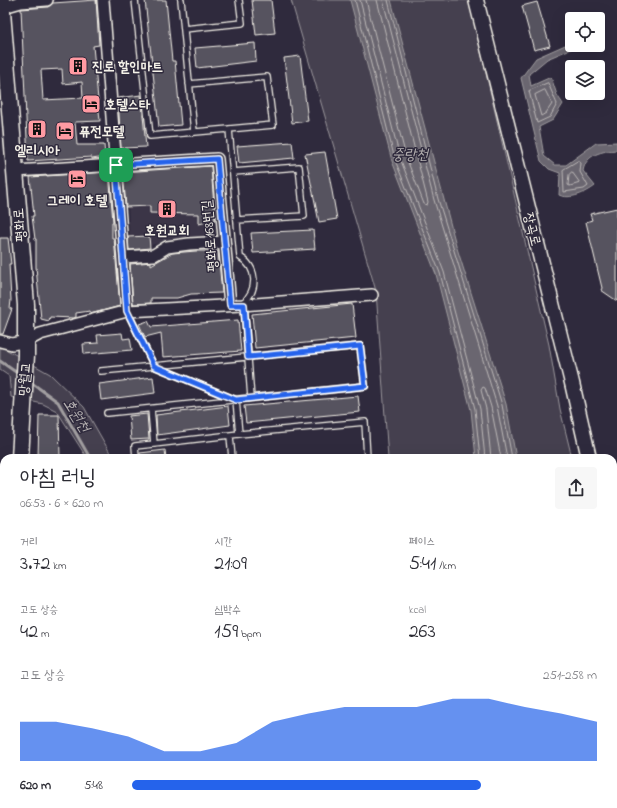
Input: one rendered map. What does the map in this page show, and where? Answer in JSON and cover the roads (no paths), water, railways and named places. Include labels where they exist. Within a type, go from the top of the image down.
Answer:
[{"type":"main road","name":"평화로","points":[[1,5],[26,305],[26,348]]},
{"type":"main road","name":"망월교","points":[[20,454],[26,348]]},
{"type":"street","points":[[1,5],[47,0]]},
{"type":"street","points":[[103,0],[127,311]]},
{"type":"street","name":"장곡로","points":[[476,0],[572,383],[588,454]]},
{"type":"street","name":"평화로168번길","points":[[15,171],[217,159],[230,305]]},
{"type":"street","points":[[123,257],[154,255],[167,247],[224,242]]},
{"type":"street","points":[[0,341],[26,348],[40,334],[127,311],[243,305],[372,295]]},
{"type":"lane","points":[[135,0],[150,136],[273,125],[267,77],[189,84]]},
{"type":"lane","points":[[181,0],[194,132]]},
{"type":"lane","points":[[184,29],[242,23],[239,0]]},
{"type":"lane","points":[[229,129],[240,257],[252,267],[254,282],[252,294],[243,305],[252,398]]},
{"type":"lane","points":[[233,172],[299,167],[304,216],[237,220]]},
{"type":"lane","points":[[127,311],[154,366],[236,400]]},
{"type":"lane","points":[[101,370],[360,346],[365,386],[107,413]]},
{"type":"lane","points":[[236,400],[239,434]]},
{"type":"lane","points":[[151,409],[154,444]]},
{"type":"lane","points":[[136,454],[135,446],[365,422],[367,454]]},
{"type":"lane","points":[[230,436],[232,454]]},
{"type":"water","name":"중랑천","points":[[350,0],[391,0],[456,245],[506,404],[515,454],[476,454],[471,410],[436,274],[392,161]]},
{"type":"water","points":[[565,45],[565,51],[547,59],[529,74],[531,86],[551,77],[557,95],[563,104],[553,120],[539,127],[544,156],[555,165],[566,165],[596,143],[617,142],[617,150],[596,154],[587,161],[583,171],[595,186],[583,193],[568,197],[559,195],[560,173],[549,169],[541,161],[521,78],[536,58]]},
{"type":"waterway","name":"호원천","points":[[0,361],[20,375]]},
{"type":"waterway","name":"호원천","points":[[29,381],[58,402],[88,454]]},
{"type":"place","name":"진로 할인마트","points":[[78,66]]},
{"type":"place","name":"호텔스타","points":[[91,104]]},
{"type":"place","name":"엘리시아","points":[[37,129]]},
{"type":"place","name":"퓨전모텔","points":[[65,131]]},
{"type":"place","name":"그레이 호텔","points":[[77,179]]},
{"type":"place","name":"호원교회","points":[[167,209]]}]
